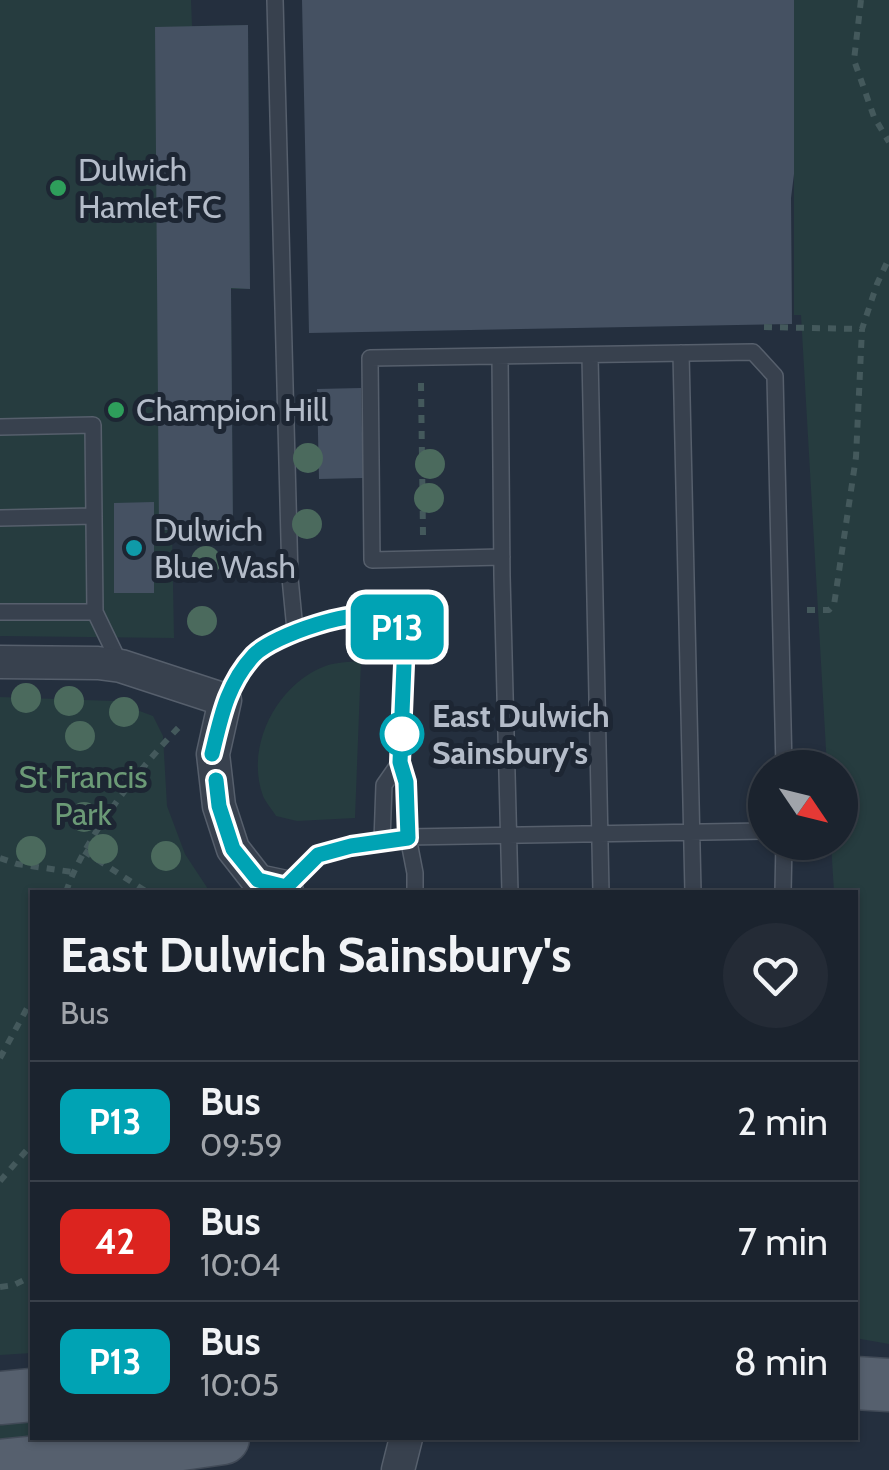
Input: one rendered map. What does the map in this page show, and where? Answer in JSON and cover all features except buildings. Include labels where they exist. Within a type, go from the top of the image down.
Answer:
[{"type":"main road","points":[[858,1383],[889,1385]]},
{"type":"main road","points":[[0,1398],[30,1394]]},
{"type":"main road","points":[[858,1414],[889,1416]]},
{"type":"main road","points":[[0,1466],[209,1440]]},
{"type":"street","points":[[0,662],[121,666],[225,700],[212,754],[219,806],[233,849],[258,880],[286,890]]},
{"type":"street","points":[[398,1470],[406,1440]]},
{"type":"lane","points":[[275,0],[290,578],[295,630]]},
{"type":"lane","points":[[502,557],[372,560],[370,358],[753,352],[776,376],[784,750]]},
{"type":"lane","points":[[681,353],[693,890]]},
{"type":"lane","points":[[590,356],[602,890]]},
{"type":"lane","points":[[500,357],[510,890]]},
{"type":"lane","points":[[0,428],[93,425],[95,612],[121,666]]},
{"type":"lane","points":[[0,518],[94,516]]},
{"type":"lane","points":[[0,612],[95,612]]},
{"type":"lane","points":[[225,700],[256,654],[295,630],[360,614],[386,618],[401,632],[405,640],[400,762],[406,782],[415,890]]},
{"type":"lane","points":[[382,840],[384,785],[400,762]]},
{"type":"lane","points":[[286,890],[318,855],[382,840],[748,832]]},
{"type":"lane","points":[[783,890],[784,860]]},
{"type":"path","points":[[861,0],[854,60],[874,117],[889,142]]},
{"type":"path","points":[[781,610],[829,610],[834,605],[856,458],[862,329],[889,258]]},
{"type":"path","points":[[834,328],[862,329]]},
{"type":"path","points":[[420,358],[424,546]]},
{"type":"path","points":[[67,890],[84,851],[154,753],[178,728]]},
{"type":"path","points":[[84,851],[144,890]]},
{"type":"path","points":[[0,858],[73,872]]},
{"type":"path","points":[[0,1058],[30,1002]]},
{"type":"path","points":[[0,1181],[30,1146]]},
{"type":"path","points":[[0,1287],[30,1277]]},
{"type":"green space","name":"Champion Hill","points":[[0,0],[191,0],[192,26],[248,25],[250,289],[231,289],[233,530],[172,531],[174,638],[0,636]]},
{"type":"green space","points":[[794,0],[889,0],[889,1344],[858,1339],[858,890],[834,890],[832,860],[858,860],[858,750],[826,750],[801,315],[794,315]]},
{"type":"green space","points":[[361,661],[355,818],[297,821],[276,816],[263,796],[258,777],[258,758],[269,720],[291,688],[306,676],[328,665]]},
{"type":"green space","name":"St Francis Park","points":[[0,697],[113,701],[153,716],[163,736],[167,806],[185,854],[209,890],[30,890],[30,1353],[0,1355]]},
{"type":"green space","points":[[30,1418],[30,1438],[0,1442],[0,1422]]},
{"type":"bus line","name":"P13","points":[[212,754],[225,700],[244,668],[270,643],[295,630],[360,614],[386,618],[401,632],[405,640],[400,762],[406,782],[408,838],[318,855],[286,887],[258,880],[233,849],[219,806],[216,780]]},
{"type":"place","name":"Dulwich Hamlet FC","points":[[58,188]]},
{"type":"place","name":"Champion Hill","points":[[116,410]]},
{"type":"place","name":"Dulwich Blue Wash","points":[[134,548]]},
{"type":"place","name":"East Dulwich Sainsbury's","points":[[402,734]]}]
